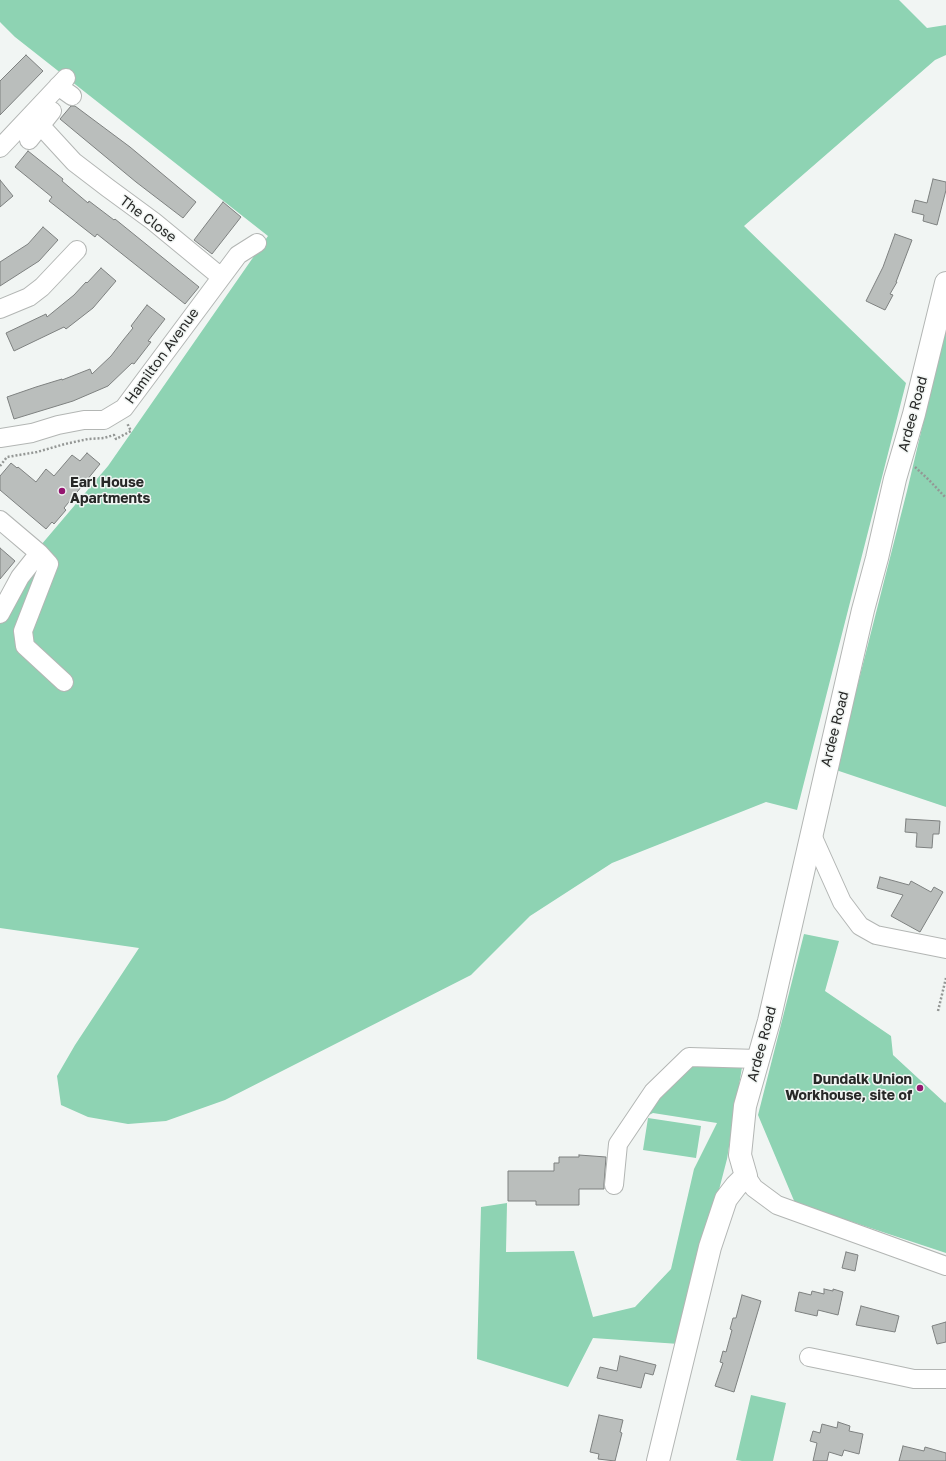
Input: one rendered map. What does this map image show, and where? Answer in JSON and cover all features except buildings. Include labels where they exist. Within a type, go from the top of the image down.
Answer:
[{"type":"main road","name":"Ardee Road","points":[[746,1176],[740,1155],[745,1106],[769,1021],[863,610],[878,558],[902,455],[914,414],[946,283]]},
{"type":"main road","points":[[658,1461],[710,1247],[726,1199],[746,1176]]},
{"type":"street","points":[[0,148],[65,87]]},
{"type":"street","points":[[29,140],[52,111]]},
{"type":"street","name":"The Close","points":[[40,125],[74,162],[153,221],[221,277]]},
{"type":"street","points":[[221,277],[238,255],[257,243]]},
{"type":"street","points":[[0,309],[28,297],[42,287],[77,250]]},
{"type":"street","name":"Hamilton Avenue","points":[[0,438],[32,433],[58,424],[84,420],[104,420],[124,408],[221,277]]},
{"type":"street","points":[[0,520],[39,553],[48,564],[23,631],[25,646],[64,682]]},
{"type":"street","points":[[0,614],[20,577],[39,553]]},
{"type":"street","points":[[811,833],[842,902],[860,926],[876,935],[946,949]]},
{"type":"street","points":[[614,1185],[618,1144],[653,1092],[689,1058],[758,1059]]},
{"type":"street","points":[[746,1176],[754,1188],[777,1205],[946,1266]]},
{"type":"street","points":[[809,1358],[858,1366],[914,1379],[946,1379]]},
{"type":"path","points":[[902,455],[946,498]]},
{"type":"path","points":[[938,1011],[946,978]]},
{"type":"green space","points":[[0,0],[899,0],[927,28],[946,25],[946,55],[935,60],[744,226],[906,383],[797,810],[766,802],[612,863],[530,916],[471,975],[225,1100],[166,1121],[128,1124],[88,1117],[61,1105],[57,1076],[75,1045],[139,948],[0,928],[0,599],[41,545],[108,466],[268,236],[15,37],[0,22]]},
{"type":"green space","points":[[946,327],[946,807],[836,770],[907,491]]},
{"type":"green space","points":[[804,934],[839,941],[825,991],[891,1036],[893,1055],[945,1103],[946,1102],[946,1253],[795,1203],[758,1115]]},
{"type":"green space","points":[[745,1049],[727,1159],[679,1344],[593,1338],[568,1387],[477,1359],[481,1207],[507,1203],[506,1252],[574,1251],[593,1317],[635,1307],[671,1269],[694,1169],[717,1123],[653,1113],[621,1129],[686,1051]]},
{"type":"green space","points":[[648,1118],[701,1126],[696,1158],[643,1150]]},
{"type":"green space","points":[[751,1395],[786,1403],[773,1461],[736,1460]]},
{"type":"place","name":"Earl House Apartments","points":[[62,491]]},
{"type":"place","name":"Dundalk Union Workhouse, site of","points":[[920,1088]]}]
